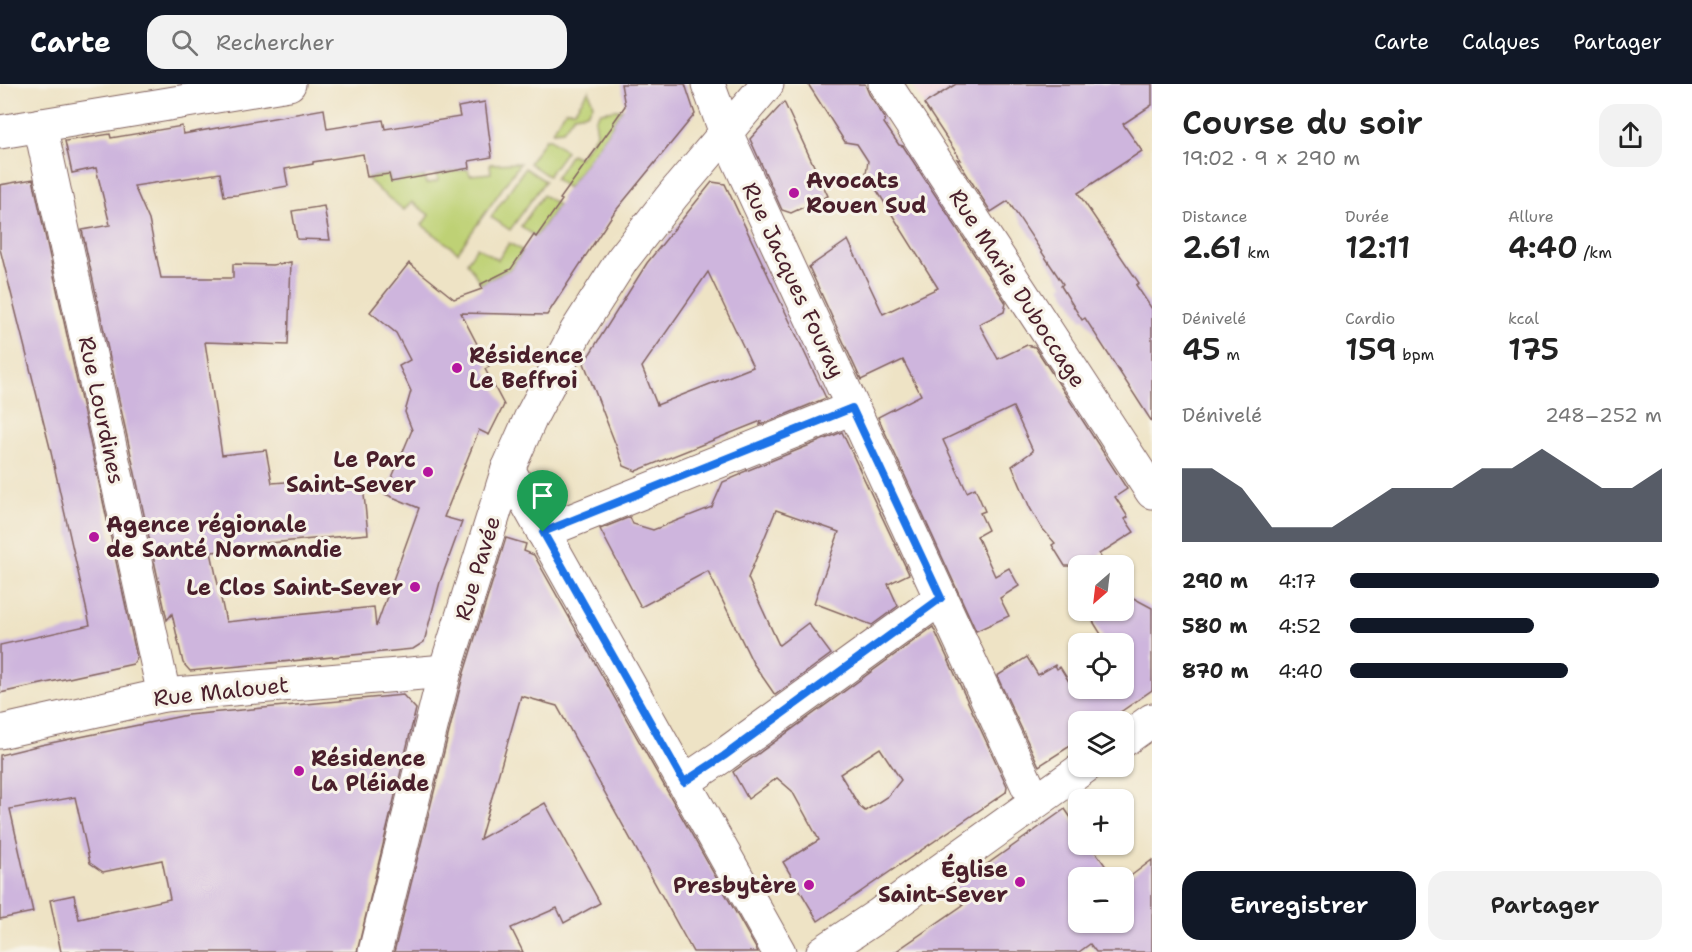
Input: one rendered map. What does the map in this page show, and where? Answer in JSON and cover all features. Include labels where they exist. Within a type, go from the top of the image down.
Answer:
[{"type":"street","points":[[0,132],[40,125],[162,94],[289,84]]},
{"type":"street","name":"Rue Jacques Fouray","points":[[708,84],[726,133],[1035,802]]},
{"type":"street","name":"Rue Pavée","points":[[375,952],[445,671],[508,469],[531,417],[576,332],[616,269],[673,195],[767,84]]},
{"type":"street","name":"Rue Marie Duboccage","points":[[885,84],[1152,492]]},
{"type":"street","name":"Rue Lourdines","points":[[40,125],[164,695]]},
{"type":"street","points":[[543,532],[852,408]]},
{"type":"street","points":[[508,469],[779,952]]},
{"type":"street","points":[[684,782],[724,756],[941,598]]},
{"type":"street","name":"Rue Malouet","points":[[0,732],[164,695],[445,671]]},
{"type":"street","points":[[1134,733],[1152,720]]},
{"type":"street","points":[[823,952],[1070,777]]},
{"type":"shaded area","points":[[911,84],[1004,84],[932,99],[924,104]]},
{"type":"green space","points":[[589,90],[593,105],[587,113],[574,115],[563,130],[552,131],[566,110],[575,110]]},
{"type":"green space","points":[[623,109],[568,188],[555,179],[571,154],[579,158],[597,133],[595,119],[601,112]]},
{"type":"green space","points":[[545,139],[550,139],[566,151],[548,176],[529,163]]},
{"type":"green space","points":[[520,163],[458,252],[422,225],[429,215],[412,202],[404,210],[367,178],[389,174],[391,182],[424,176],[426,184],[438,181],[437,174],[468,169],[470,175],[491,173],[490,164]]},
{"type":"green space","points":[[525,168],[545,181],[510,230],[491,217]]},
{"type":"green space","points":[[543,195],[558,205],[536,237],[521,226]]},
{"type":"green space","points":[[509,243],[523,251],[511,269],[481,284],[467,262],[477,247],[498,260]]},
{"type":"building","points":[[621,84],[685,84],[695,114],[613,214],[547,315],[461,313],[489,367],[485,369],[504,405],[489,435],[479,430],[444,517],[462,522],[440,582],[424,642],[413,649],[190,671],[183,663],[172,614],[167,620],[82,230],[110,225],[96,168],[72,173],[65,141],[110,134],[111,138],[182,126],[183,134],[324,109],[327,129],[383,120],[385,129],[460,117],[458,107],[485,102],[492,157],[469,161],[470,168],[391,182],[389,174],[367,177],[363,154],[285,169],[288,186],[237,195],[224,196],[220,173],[134,186],[149,220],[161,278],[233,278],[233,264],[272,265],[291,262],[288,345],[205,342],[222,455],[266,450],[272,483],[300,481],[301,491],[363,485],[368,534],[235,546],[235,550],[211,552],[226,622],[374,607],[376,627],[419,508],[385,494],[412,430],[405,412],[411,391],[399,366],[410,360],[396,333],[370,312],[409,263],[454,299],[482,289],[481,284],[511,269],[562,200],[560,199],[625,106]]},
{"type":"building","points":[[808,84],[865,84],[885,118],[884,123],[899,145],[903,146],[1006,303],[1004,312],[979,324],[998,359],[1027,345],[1035,347],[1127,489],[1115,497],[1128,517],[1125,519],[1134,532],[1100,555],[1068,555],[1068,566],[1065,566],[1052,545],[1055,543],[1041,527],[1030,508],[1012,466],[1033,451],[1013,407],[943,440],[967,492],[975,488],[985,511],[980,513],[988,530],[977,536],[995,576],[1009,568],[1019,586],[1000,598],[1009,616],[976,631],[878,417],[921,395],[903,360],[861,380],[809,267],[848,240],[883,314],[938,288],[866,173],[868,161],[857,144],[845,142]]},
{"type":"building","points":[[956,84],[1152,84],[1152,105],[1123,124],[1142,151],[1078,193],[1139,283],[1136,285],[1152,309],[1152,422],[1085,318],[1082,320],[1061,286],[1063,284],[1008,201],[991,212],[957,159],[961,160],[924,104]]},
{"type":"building","points":[[784,102],[828,196],[791,213],[782,210],[750,139]]},
{"type":"building","points":[[33,179],[137,658],[133,664],[0,693],[0,645],[90,625],[50,448],[0,249],[0,185]]},
{"type":"building","points":[[712,182],[725,184],[826,398],[760,425],[761,421],[636,471],[624,466],[584,363],[647,263]],"holes":[[[708,272],[753,367],[657,405],[642,367]]]},
{"type":"building","points":[[324,206],[330,240],[297,239],[292,211]]},
{"type":"building","points":[[842,432],[909,574],[888,584],[898,606],[872,625],[814,603],[839,532],[776,510],[748,578],[779,645],[808,623],[831,654],[775,695],[753,663],[708,571],[641,607],[600,529],[630,517],[633,524],[653,530],[712,507],[723,482]]},
{"type":"building","points":[[506,538],[526,544],[524,551],[534,555],[758,952],[693,952],[557,706],[521,696],[480,839],[545,803],[600,903],[564,923],[557,908],[511,928],[523,952],[394,952],[463,676]]},
{"type":"building","points":[[1134,598],[1152,608],[1152,690],[1122,711],[1068,711],[1068,747],[1039,766],[997,676],[1027,657],[1038,675],[1055,665],[1057,669],[1060,667],[1068,680],[1068,699],[1134,699],[1134,633],[1100,633],[1093,621],[1134,621]]},
{"type":"building","points":[[933,627],[1007,786],[1006,792],[818,921],[783,862],[819,840],[792,791],[777,778],[748,799],[733,772]],"holes":[[[880,748],[901,780],[888,796],[865,811],[860,807],[840,774]]]},
{"type":"building","points":[[403,695],[416,709],[357,952],[61,952],[50,900],[74,895],[79,919],[170,899],[162,860],[103,872],[90,863],[75,797],[10,809],[33,912],[0,919],[0,755],[187,715]]},
{"type":"building","name":"Église Saint-Sever","points":[[1065,809],[1068,813],[1068,855],[1098,855],[1106,867],[1068,867],[1068,933],[1134,933],[1134,874],[1152,860],[1152,952],[1096,952],[1090,944],[1079,952],[895,952],[963,905],[952,889]]},
{"type":"place","name":"Avocats Rouen Sud","points":[[794,193]]},
{"type":"place","name":"Résidence Le Beffroi","points":[[457,368]]},
{"type":"place","name":"Le Parc Saint-Sever","points":[[428,472]]},
{"type":"place","name":"Agence régionale de Santé Normandie","points":[[94,537]]},
{"type":"place","name":"Le Clos Saint-Sever","points":[[415,587]]},
{"type":"place","name":"Résidence La Pléiade","points":[[299,771]]},
{"type":"place","name":"Église Saint-Sever","points":[[1020,882]]},
{"type":"place","name":"Presbytère","points":[[809,885]]},
{"type":"route","points":[[852,408],[941,598],[724,756],[684,782],[543,532],[852,408]]}]
